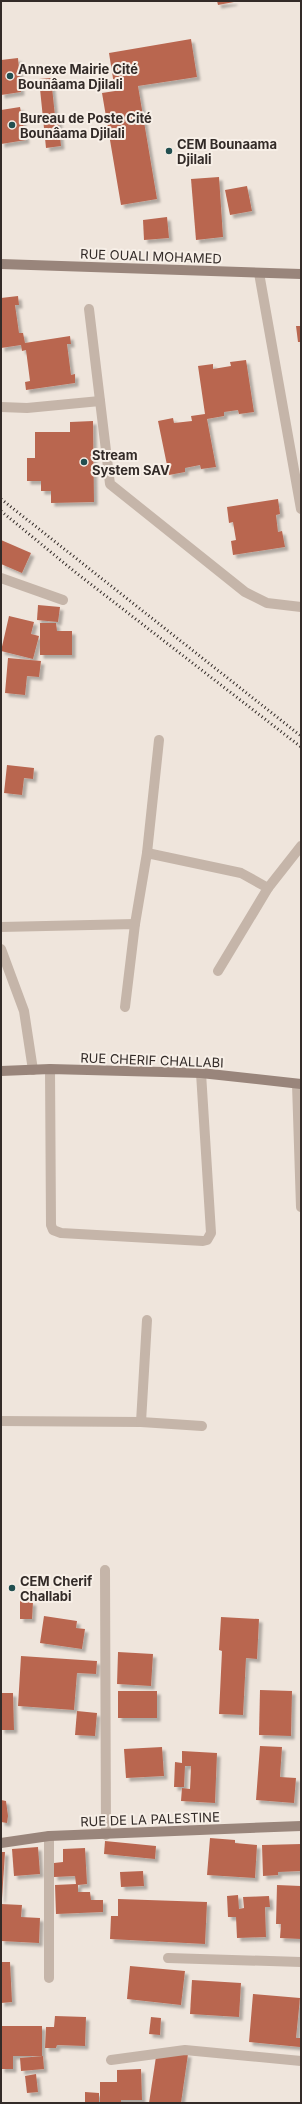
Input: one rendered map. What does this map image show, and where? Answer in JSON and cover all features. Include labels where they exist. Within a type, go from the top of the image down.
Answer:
[{"type":"street","name":"RUE OUALI MOHAMED","points":[[1,264],[301,274]]},
{"type":"street","points":[[259,273],[301,509]]},
{"type":"street","points":[[89,309],[110,484],[245,592],[267,603],[301,607]]},
{"type":"street","points":[[1,407],[27,408],[100,401]]},
{"type":"street","points":[[1,578],[63,600]]},
{"type":"street","points":[[125,1006],[135,924],[147,853],[159,740]]},
{"type":"street","points":[[218,971],[268,888],[301,846]]},
{"type":"street","points":[[147,853],[241,873],[268,888]]},
{"type":"street","points":[[1,927],[135,924]]},
{"type":"street","points":[[1,949],[24,1011],[33,1070]]},
{"type":"street","points":[[50,1069],[53,1230],[61,1233],[203,1241],[207,1240],[211,1233],[201,1073]]},
{"type":"street","name":"RUE CHERIF CHALLABI","points":[[1,1071],[50,1069],[201,1073],[299,1084]]},
{"type":"street","points":[[299,1084],[301,1207]]},
{"type":"street","points":[[141,1422],[147,1320]]},
{"type":"street","points":[[1,1421],[141,1422],[202,1426]]},
{"type":"street","points":[[105,1570],[106,1835]]},
{"type":"street","name":"RUE DE LA PALESTINE","points":[[1,1843],[49,1836],[106,1835],[301,1826]]},
{"type":"street","points":[[49,1836],[49,1978]]},
{"type":"street","points":[[168,1958],[301,1962]]},
{"type":"street","points":[[111,2060],[185,2050],[301,2061]]},
{"type":"building","points":[[217,1],[234,1],[234,2],[218,5]]},
{"type":"building","points":[[191,39],[197,77],[138,86],[157,199],[121,205],[102,93],[115,91],[109,53]]},
{"type":"building","name":"Annexe Mairie Cité Bounâama Djilali","points":[[18,58],[21,92],[1,95],[1,60]]},
{"type":"building","points":[[51,78],[55,116],[58,116],[61,146],[46,148],[39,79]]},
{"type":"building","name":"Bureau de Poste Cité Bounâama Djilali","points":[[20,107],[26,140],[1,144],[1,110]]},
{"type":"building","points":[[219,177],[223,237],[196,240],[191,179]]},
{"type":"building","points":[[247,186],[252,211],[230,215],[225,190]]},
{"type":"building","points":[[167,217],[169,238],[144,240],[143,220]]},
{"type":"building","points":[[18,296],[19,305],[15,305],[19,333],[23,333],[25,343],[70,336],[71,344],[67,344],[71,375],[75,374],[75,383],[26,390],[25,382],[30,381],[26,350],[22,351],[21,345],[1,348],[1,298]]},
{"type":"building","points":[[296,326],[301,326],[301,342],[298,342]]},
{"type":"building","points":[[246,360],[254,412],[239,414],[238,410],[224,412],[224,416],[207,419],[216,467],[201,469],[200,465],[185,468],[185,472],[169,475],[158,421],[173,418],[174,423],[192,421],[191,416],[205,414],[198,366],[213,364],[213,369],[231,366],[230,362]]},
{"type":"building","points":[[93,421],[94,502],[51,503],[51,491],[41,491],[41,481],[27,481],[27,458],[35,458],[35,432],[70,432],[70,422]]},
{"type":"building","points":[[278,499],[280,514],[276,515],[278,532],[282,531],[285,547],[233,555],[231,541],[236,540],[233,522],[229,523],[227,507]]},
{"type":"building","points":[[1,540],[31,553],[22,573],[1,564]]},
{"type":"building","points":[[38,605],[60,607],[58,622],[37,620]]},
{"type":"building","points":[[9,616],[34,622],[31,634],[39,636],[33,659],[1,651]]},
{"type":"building","points":[[40,623],[56,623],[57,631],[72,631],[72,655],[40,655]]},
{"type":"building","points":[[8,658],[41,661],[39,677],[27,676],[25,695],[5,693]]},
{"type":"building","points":[[7,765],[34,768],[33,779],[24,778],[22,795],[4,793]]},
{"type":"building","points":[[20,1601],[33,1602],[32,1619],[20,1619]]},
{"type":"building","points":[[44,1616],[77,1621],[76,1628],[85,1629],[82,1649],[40,1643]]},
{"type":"building","points":[[221,1617],[259,1619],[257,1659],[246,1658],[243,1715],[219,1714],[222,1651],[219,1650]]},
{"type":"building","points":[[118,1652],[153,1654],[151,1686],[117,1684]]},
{"type":"building","points":[[21,1656],[97,1661],[96,1674],[77,1673],[74,1710],[18,1706]]},
{"type":"building","points":[[260,1690],[292,1691],[291,1736],[259,1735]]},
{"type":"building","points":[[118,1691],[157,1691],[157,1718],[118,1718]]},
{"type":"building","points":[[1,1693],[13,1693],[14,1730],[1,1730]]},
{"type":"building","points":[[77,1711],[97,1713],[95,1736],[75,1735]]},
{"type":"building","points":[[260,1746],[282,1747],[280,1777],[296,1778],[294,1803],[256,1800]]},
{"type":"building","points":[[162,1747],[164,1776],[126,1778],[124,1749]]},
{"type":"building","points":[[182,1751],[217,1753],[215,1803],[181,1801],[182,1788],[190,1789],[191,1766],[185,1766],[184,1787],[174,1787],[175,1762],[182,1763]]},
{"type":"building","points":[[1,1800],[6,1801],[8,1816],[7,1823],[1,1822]]},
{"type":"building","points":[[210,1838],[235,1840],[235,1843],[257,1845],[255,1878],[207,1875]]},
{"type":"building","points":[[105,1841],[156,1846],[155,1859],[104,1854]]},
{"type":"building","points":[[301,1844],[301,1871],[278,1872],[278,1875],[263,1876],[262,1845]]},
{"type":"building","points":[[38,1847],[40,1874],[14,1876],[12,1849]]},
{"type":"building","points":[[85,1848],[87,1884],[78,1885],[78,1892],[90,1892],[91,1900],[103,1900],[103,1912],[56,1914],[55,1885],[76,1884],[75,1876],[54,1877],[54,1863],[63,1862],[63,1849]]},
{"type":"building","points":[[1,1852],[5,1852],[2,1899],[1,1899]]},
{"type":"building","points":[[143,1871],[144,1886],[121,1887],[120,1872]]},
{"type":"building","points":[[277,1885],[301,1886],[301,1939],[280,1938],[281,1924],[276,1924]]},
{"type":"building","points":[[238,1895],[239,1909],[244,1908],[243,1897],[269,1896],[270,1907],[265,1907],[266,1937],[237,1938],[236,1917],[228,1917],[227,1896]]},
{"type":"building","points":[[118,1899],[207,1902],[205,1944],[110,1939],[111,1916],[118,1916]]},
{"type":"building","points":[[1,1904],[22,1905],[21,1917],[40,1918],[39,1943],[1,1941]]},
{"type":"building","points":[[1,1962],[10,1962],[12,2002],[1,2003]]},
{"type":"building","points":[[130,1966],[185,1971],[181,2005],[127,1999]]},
{"type":"building","points":[[192,1980],[241,1983],[239,2017],[190,2014]]},
{"type":"building","points":[[253,1994],[300,1998],[296,2038],[301,2038],[300,2047],[249,2042]]},
{"type":"building","points":[[55,2016],[86,2017],[85,2046],[57,2045],[56,2048],[45,2048],[46,2027],[54,2027]]},
{"type":"building","points":[[151,2017],[161,2018],[160,2035],[149,2034]]},
{"type":"building","points":[[1,2026],[42,2026],[42,2056],[13,2056],[13,2069],[1,2069]]},
{"type":"building","points":[[157,2050],[188,2054],[181,2103],[149,2103]]},
{"type":"building","points":[[43,2056],[44,2069],[21,2071],[20,2058]]},
{"type":"building","points":[[141,2069],[142,2100],[121,2100],[121,2103],[100,2103],[100,2082],[117,2082],[117,2070]]},
{"type":"building","points":[[36,2074],[38,2092],[27,2093],[25,2076]]},
{"type":"building","points":[[85,2092],[99,2093],[99,2103],[85,2103]]},
{"type":"railway","points":[[1,499],[301,736]]},
{"type":"railway","points":[[1,511],[75,572],[301,747]]},
{"type":"place","name":"Annexe Mairie Cité Bounâama Djilali","points":[[10,76]]},
{"type":"place","name":"Bureau de Poste Cité Bounâama Djilali","points":[[12,125]]},
{"type":"place","name":"CEM Bounaama Djilali","points":[[169,151]]},
{"type":"place","name":"Stream System SAV","points":[[84,462]]},
{"type":"place","name":"CEM Cherif Challabi","points":[[12,1588]]}]
